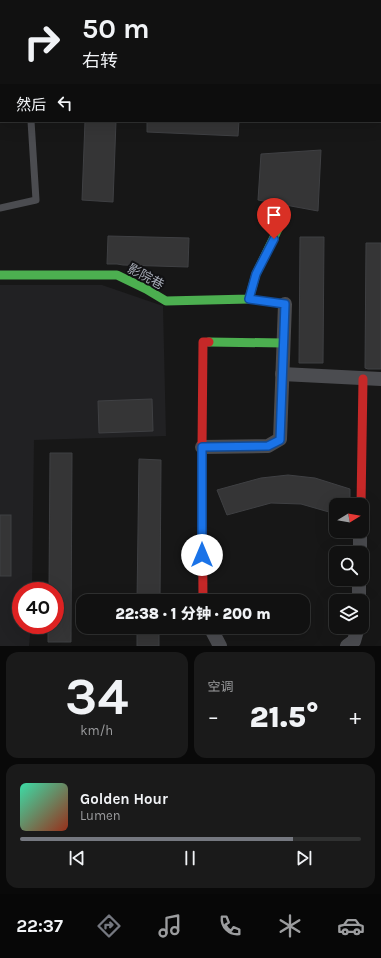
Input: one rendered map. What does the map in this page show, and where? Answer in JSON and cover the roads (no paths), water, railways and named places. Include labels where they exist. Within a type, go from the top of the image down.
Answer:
[{"type":"street","points":[[249,299],[256,274],[279,227]]},
{"type":"street","name":"影院巷","points":[[0,275],[117,275],[146,289],[166,301],[249,299]]},
{"type":"street","points":[[202,447],[268,446],[280,440],[285,304]]},
{"type":"street","points":[[203,594],[203,342],[284,343]]},
{"type":"street","points":[[282,374],[381,379]]},
{"type":"street","points":[[361,498],[363,379]]},
{"type":"street","points":[[214,634],[220,646]]},
{"type":"street","points":[[347,646],[354,641],[356,634]]},
{"type":"lane","points":[[0,208],[36,200],[31,122]]},
{"type":"lane","points":[[249,299],[285,304]]}]
